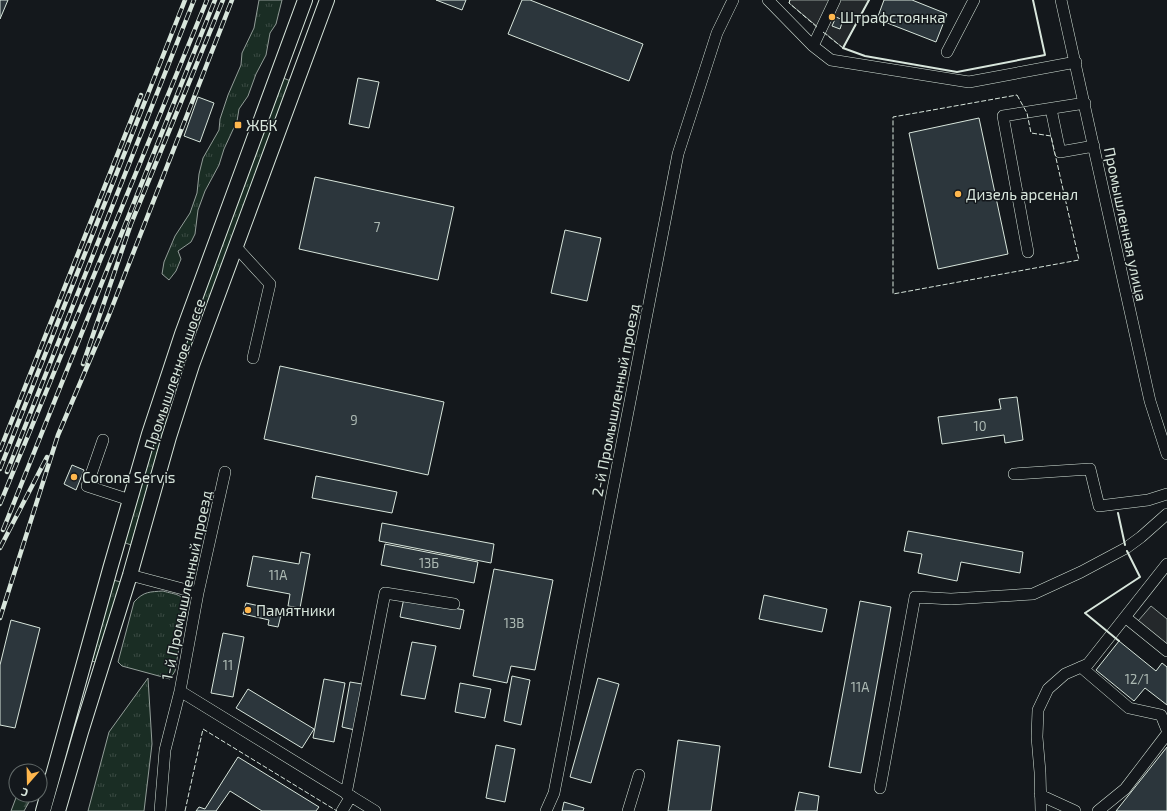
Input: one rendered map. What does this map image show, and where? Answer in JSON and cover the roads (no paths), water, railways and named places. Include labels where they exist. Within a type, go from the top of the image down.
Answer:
[{"type":"main road","name":"Промышленное шоссе","points":[[43,811],[149,434],[182,334],[305,0]]},
{"type":"main road","name":"Промышленное шоссе","points":[[58,811],[130,575],[169,437],[188,379],[327,0]]},
{"type":"main road","points":[[291,39],[310,46]]},
{"type":"main road","points":[[110,569],[130,575]]},
{"type":"street","name":"2-й Промышленный проезд","points":[[546,811],[554,793],[678,154],[716,34],[732,0]]},
{"type":"street","points":[[768,0],[813,46],[831,60],[969,82],[1076,62]]},
{"type":"street","points":[[813,46],[835,0]]},
{"type":"street","points":[[947,52],[974,0]]},
{"type":"street","name":"Промышленная улица","points":[[1061,0],[1076,62],[1150,401],[1167,454]]},
{"type":"street","points":[[1028,252],[1003,116],[1085,103]]},
{"type":"street","points":[[1051,109],[1060,152],[1094,146]]},
{"type":"street","points":[[236,247],[270,284],[253,358]]},
{"type":"street","points":[[103,440],[87,486],[130,500]]},
{"type":"street","points":[[1014,474],[1090,469],[1099,506],[1148,500],[1167,494]]},
{"type":"street","name":"1-й Промышленный проезд","points":[[225,472],[198,593],[180,691],[375,811]]},
{"type":"street","points":[[880,788],[915,597],[951,598],[1033,594],[1081,572],[1126,548],[1167,514]]},
{"type":"street","points":[[1041,811],[1037,737],[1038,710],[1048,689],[1065,674],[1088,664],[1167,564]]},
{"type":"street","points":[[130,575],[198,593]]},
{"type":"street","points":[[342,811],[348,795],[385,593],[454,604]]},
{"type":"street","points":[[1125,617],[1167,651]]},
{"type":"street","points":[[1081,667],[1129,708],[1161,715],[1167,730]]},
{"type":"street","points":[[160,811],[165,750],[180,691]]},
{"type":"street","points":[[1098,811],[1125,789],[1167,734]]},
{"type":"street","points":[[628,811],[639,776]]},
{"type":"street","points":[[1040,795],[1075,811]]},
{"type":"railway","points":[[0,469],[185,0]]},
{"type":"railway","points":[[7,472],[194,0]]},
{"type":"railway","points":[[0,504],[207,0]]},
{"type":"railway","points":[[3,530],[215,0]]},
{"type":"railway","points":[[83,364],[131,224],[223,0]]},
{"type":"railway","points":[[0,618],[58,435],[109,315],[232,0]]},
{"type":"railway","points":[[0,450],[141,95]]},
{"type":"railway","points":[[0,548],[47,457]]},
{"type":"place","name":"Штрафстоянка","points":[[832,17]]},
{"type":"place","name":"ЖБК","points":[[238,125]]},
{"type":"place","name":"Дизель арсенал","points":[[958,194]]},
{"type":"place","name":"Corona Servis","points":[[74,477]]},
{"type":"place","name":"Памятники","points":[[248,610]]}]
